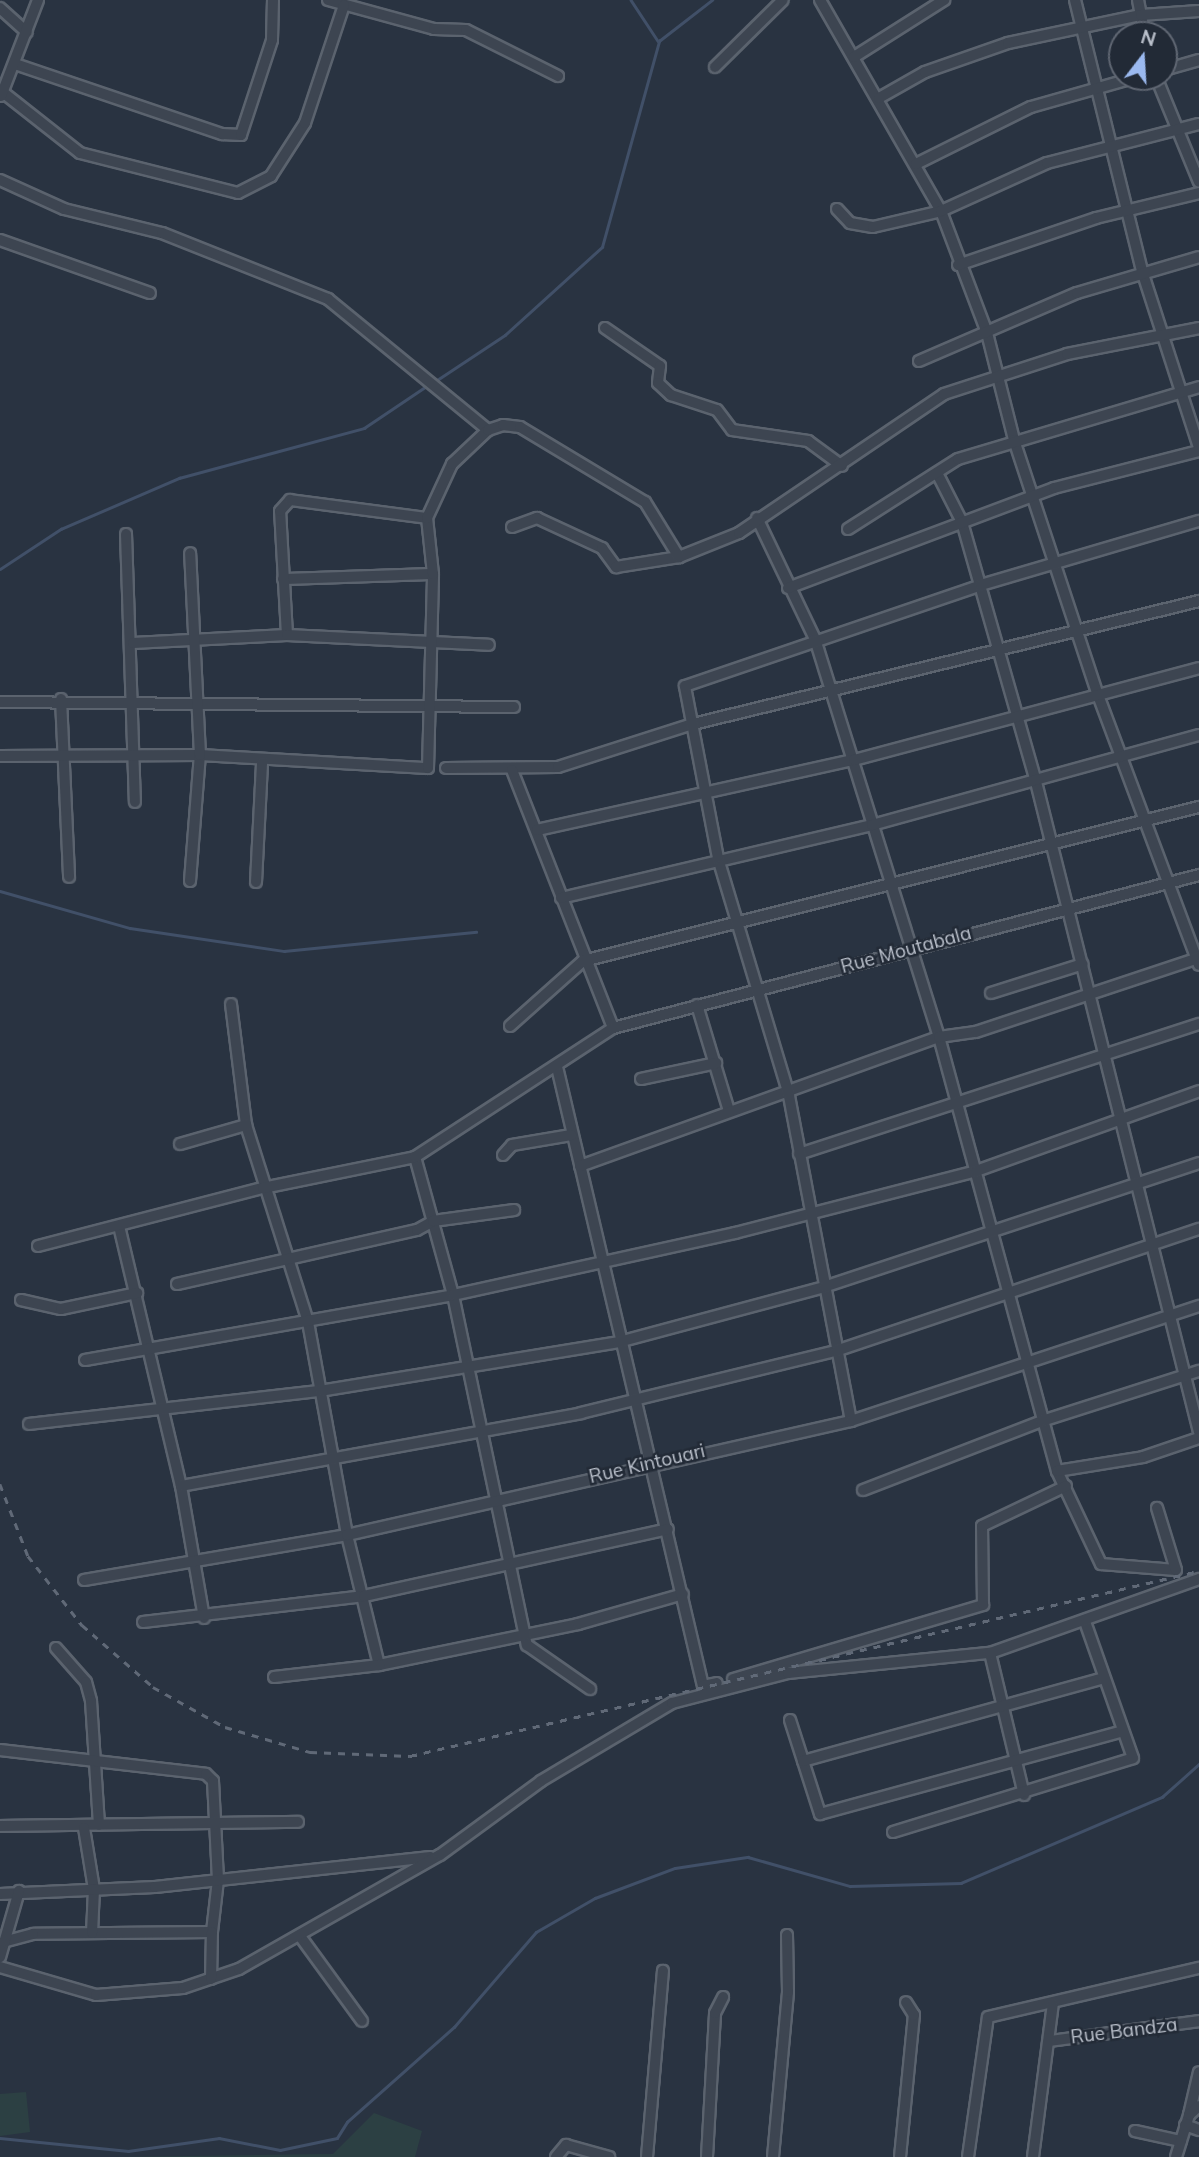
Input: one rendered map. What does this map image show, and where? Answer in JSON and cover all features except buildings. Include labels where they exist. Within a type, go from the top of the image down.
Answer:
[{"type":"street","points":[[38,0],[1,94],[80,153],[238,193],[271,176],[305,123],[344,5]]},
{"type":"street","points":[[15,64],[209,130],[241,135],[272,40],[273,0]]},
{"type":"street","points":[[328,0],[434,29],[466,30],[558,76]]},
{"type":"street","points":[[715,67],[783,0]]},
{"type":"street","points":[[580,1166],[729,1111],[789,1095],[939,1037],[1091,995],[1198,961],[1098,695],[1036,496],[1014,440],[986,333],[958,265],[941,211],[879,98],[820,0]]},
{"type":"street","points":[[854,57],[944,0]]},
{"type":"street","points":[[788,588],[1036,496],[1199,449],[1125,210],[1114,144],[1095,86],[1075,0]]},
{"type":"street","points":[[1138,0],[1142,21]]},
{"type":"street","points":[[0,8],[27,32]]},
{"type":"street","points":[[879,98],[972,54],[1141,15],[1199,10]]},
{"type":"street","points":[[1178,66],[1199,60]]},
{"type":"street","points":[[916,164],[963,135],[1108,83]]},
{"type":"street","points":[[1161,91],[1174,131],[1199,181]]},
{"type":"street","points":[[837,209],[850,223],[873,227],[941,211],[1047,163],[1199,124]]},
{"type":"street","points":[[0,180],[64,209],[162,233],[328,299],[488,430]]},
{"type":"street","points":[[958,265],[1125,210],[1199,193]]},
{"type":"street","points":[[0,240],[150,293]]},
{"type":"street","points":[[919,361],[1143,274],[1199,257]]},
{"type":"street","points":[[605,328],[660,366],[658,383],[671,395],[717,410],[732,430],[808,441],[842,466]]},
{"type":"street","points":[[512,527],[537,518],[602,548],[616,567],[678,557],[739,533],[757,517],[842,466],[919,406],[996,377],[1164,333],[1199,328]]},
{"type":"street","points":[[848,529],[937,473],[1014,440],[1199,387]]},
{"type":"street","points":[[0,766],[0,756],[200,755],[262,762],[428,768],[426,705],[433,574],[427,518],[446,472],[488,430],[520,426],[638,497],[678,557]]},
{"type":"street","points":[[937,473],[962,522],[981,585],[1014,717],[1036,782],[1155,1244],[1169,1316],[1199,1433]]},
{"type":"street","points":[[287,635],[279,511],[290,500],[427,518]]},
{"type":"street","points":[[757,517],[788,588],[815,639],[827,689],[854,760],[908,949],[939,1037],[1057,1471],[1101,1564],[1176,1570],[1157,1508]]},
{"type":"street","points":[[851,1421],[789,1095],[760,989],[735,921],[719,858],[685,686],[723,678],[815,639],[981,585],[1199,521]]},
{"type":"street","points":[[126,534],[133,643],[135,802]]},
{"type":"street","points":[[190,553],[200,755],[190,881]]},
{"type":"street","points":[[283,579],[433,574]]},
{"type":"street","points":[[446,768],[512,770],[558,767],[693,724],[827,689],[998,653],[1199,601]]},
{"type":"street","points":[[133,643],[195,636],[287,635],[429,640],[489,646]]},
{"type":"street","points":[[537,830],[707,790],[854,760],[1199,668]]},
{"type":"street","points":[[0,702],[61,699],[134,703],[514,707]]},
{"type":"street","points":[[61,699],[66,755],[69,877]]},
{"type":"street","points":[[561,898],[719,858],[872,825],[1121,761],[1199,735]]},
{"type":"street","points":[[256,882],[262,762]]},
{"type":"street","points":[[512,770],[537,830],[583,961],[614,1028]]},
{"type":"street","points":[[510,1026],[583,961],[735,921],[1052,848],[1146,824],[1199,807]]},
{"type":"street","name":"Rue Moutabala","points":[[415,1157],[614,1028],[1199,874]]},
{"type":"street","points":[[991,993],[1083,964]]},
{"type":"street","points":[[231,1004],[246,1125],[284,1258],[308,1322],[347,1535],[365,1596],[379,1665]]},
{"type":"street","points":[[697,1005],[729,1111]]},
{"type":"street","points":[[799,1154],[956,1102],[1105,1058],[1199,1024]]},
{"type":"street","points":[[641,1079],[716,1063]]},
{"type":"street","points":[[557,1067],[570,1135],[580,1166],[619,1342],[652,1461],[704,1686],[828,1653],[983,1605],[982,1526],[1066,1486]]},
{"type":"street","points":[[85,1360],[151,1352],[453,1296],[601,1265],[976,1171],[1199,1091]]},
{"type":"street","points":[[180,1144],[246,1125]]},
{"type":"street","points":[[503,1155],[512,1145],[570,1135]]},
{"type":"street","points":[[38,1246],[263,1188],[415,1157],[453,1296],[529,1650],[590,1689]]},
{"type":"street","points":[[29,1424],[164,1411],[320,1391],[468,1364],[619,1342],[824,1287],[1137,1181],[1199,1163]]},
{"type":"street","points":[[177,1284],[417,1230],[433,1221],[514,1210]]},
{"type":"street","points":[[118,1226],[137,1293],[181,1486],[204,1618]]},
{"type":"street","points":[[181,1486],[636,1400],[836,1351],[1199,1229]]},
{"type":"street","points":[[21,1300],[61,1309],[137,1293]]},
{"type":"street","name":"Rue Kintouari","points":[[84,1580],[193,1558],[347,1535],[652,1461],[851,1421],[1199,1306]]},
{"type":"street","points":[[863,1490],[1042,1421],[1199,1371]]},
{"type":"street","points":[[1057,1471],[1143,1457],[1199,1438]]},
{"type":"street","points":[[143,1622],[204,1618],[365,1596],[513,1567],[668,1529]]},
{"type":"street","points":[[0,1966],[108,1996],[211,1979],[300,1936],[440,1855],[541,1781],[672,1703],[788,1673],[990,1653],[1085,1622],[1199,1579]]},
{"type":"street","points":[[274,1678],[379,1665],[525,1636],[683,1594]]},
{"type":"street","points":[[893,1832],[1024,1795],[1133,1758],[1101,1679],[1085,1622]]},
{"type":"street","points":[[56,1648],[86,1682],[99,1825]]},
{"type":"street","points":[[990,1653],[1024,1795]]},
{"type":"street","points":[[803,1761],[1101,1679]]},
{"type":"street","points":[[790,1720],[820,1814],[1123,1731]]},
{"type":"street","points":[[0,1750],[206,1774],[212,1781],[218,1880],[212,1932],[211,1979]]},
{"type":"street","points":[[0,1826],[85,1828],[99,1825],[215,1821],[298,1822]]},
{"type":"street","points":[[85,1828],[94,1889],[92,1933]]},
{"type":"street","points":[[0,1894],[218,1880],[440,1855]]},
{"type":"street","points":[[0,1956],[19,1891]]},
{"type":"street","points":[[4,1942],[92,1933],[212,1932]]},
{"type":"street","points":[[773,2157],[788,1992],[787,1935]]},
{"type":"street","points":[[300,1936],[362,2021]]},
{"type":"street","points":[[968,2157],[988,2017],[1199,1968]]},
{"type":"street","points":[[647,2157],[663,1971]]},
{"type":"street","points":[[707,2157],[715,2013],[723,1997]]},
{"type":"street","points":[[900,2157],[914,2015],[906,2002]]},
{"type":"street","points":[[1034,2157],[1053,2003]]},
{"type":"street","name":"Rue Bandza","points":[[1050,2041],[1199,2021]]},
{"type":"street","points":[[1176,2157],[1199,2072]]},
{"type":"street","points":[[1187,2120],[1199,2106]]},
{"type":"street","points":[[1187,2120],[1199,2130]]},
{"type":"street","points":[[1135,2131],[1181,2141]]},
{"type":"street","points":[[556,2157],[566,2144],[609,2157]]},
{"type":"green space","points":[[26,2092],[30,2132],[0,2136],[0,2094]]},
{"type":"green space","points":[[374,2113],[422,2131],[415,2157],[114,2157],[333,2154]]},
{"type":"waterway","points":[[631,0],[658,41]]},
{"type":"waterway","points":[[434,382],[505,335],[602,247],[659,41],[712,0]]},
{"type":"waterway","points":[[0,569],[61,529],[179,478],[364,428],[428,385]]},
{"type":"waterway","points":[[0,891],[130,928],[284,951],[476,932]]},
{"type":"waterway","points":[[0,2138],[128,2151],[219,2138],[280,2150],[337,2138],[347,2122],[454,2027],[536,1932],[595,1898],[675,1868],[748,1857],[850,1886],[961,1883],[1162,1797],[1199,1764]]},
{"type":"railway","points":[[0,1484],[28,1556],[82,1625],[153,1687],[225,1727],[310,1752],[410,1756],[1199,1571]]}]
